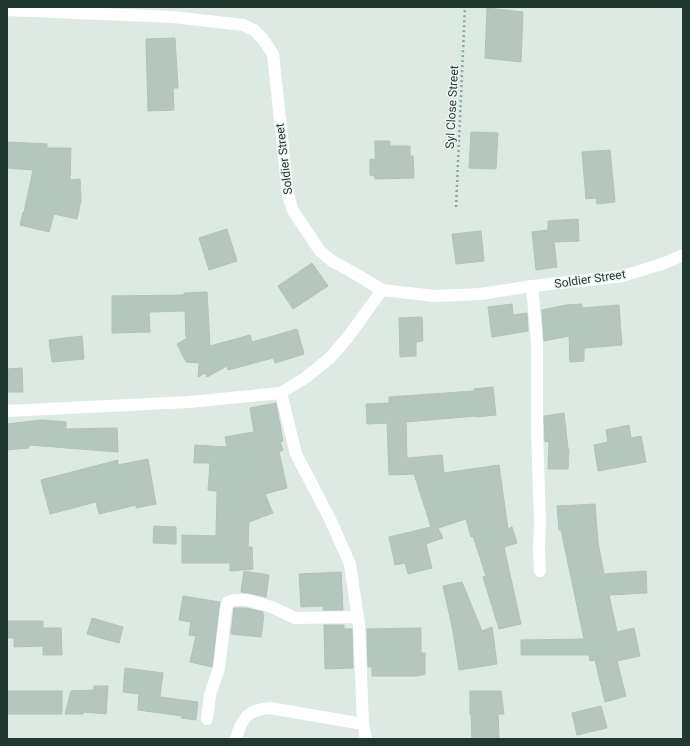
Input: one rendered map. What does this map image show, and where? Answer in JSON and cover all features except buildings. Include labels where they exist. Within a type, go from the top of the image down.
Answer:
[{"type":"street","name":"Soldier Street","points":[[7,10],[173,17],[243,25],[254,30],[263,39],[273,54],[288,195],[293,211],[320,251],[332,261],[382,290],[435,296],[481,294],[532,286],[623,276],[665,263],[683,255]]},
{"type":"street","points":[[532,286],[537,344],[540,571]]},
{"type":"street","points":[[7,411],[189,402],[281,393],[305,378],[330,358],[348,337],[382,290]]},
{"type":"street","points":[[281,393],[296,454],[330,519],[350,564],[359,625],[363,724],[366,739]]},
{"type":"street","points":[[207,719],[210,695],[219,668],[228,602],[234,600],[247,600],[272,607],[295,618],[358,617]]},
{"type":"street","points":[[236,739],[240,725],[250,712],[259,709],[270,708],[363,724]]},
{"type":"path","name":"Syl Close Street","points":[[456,207],[465,7]]}]
